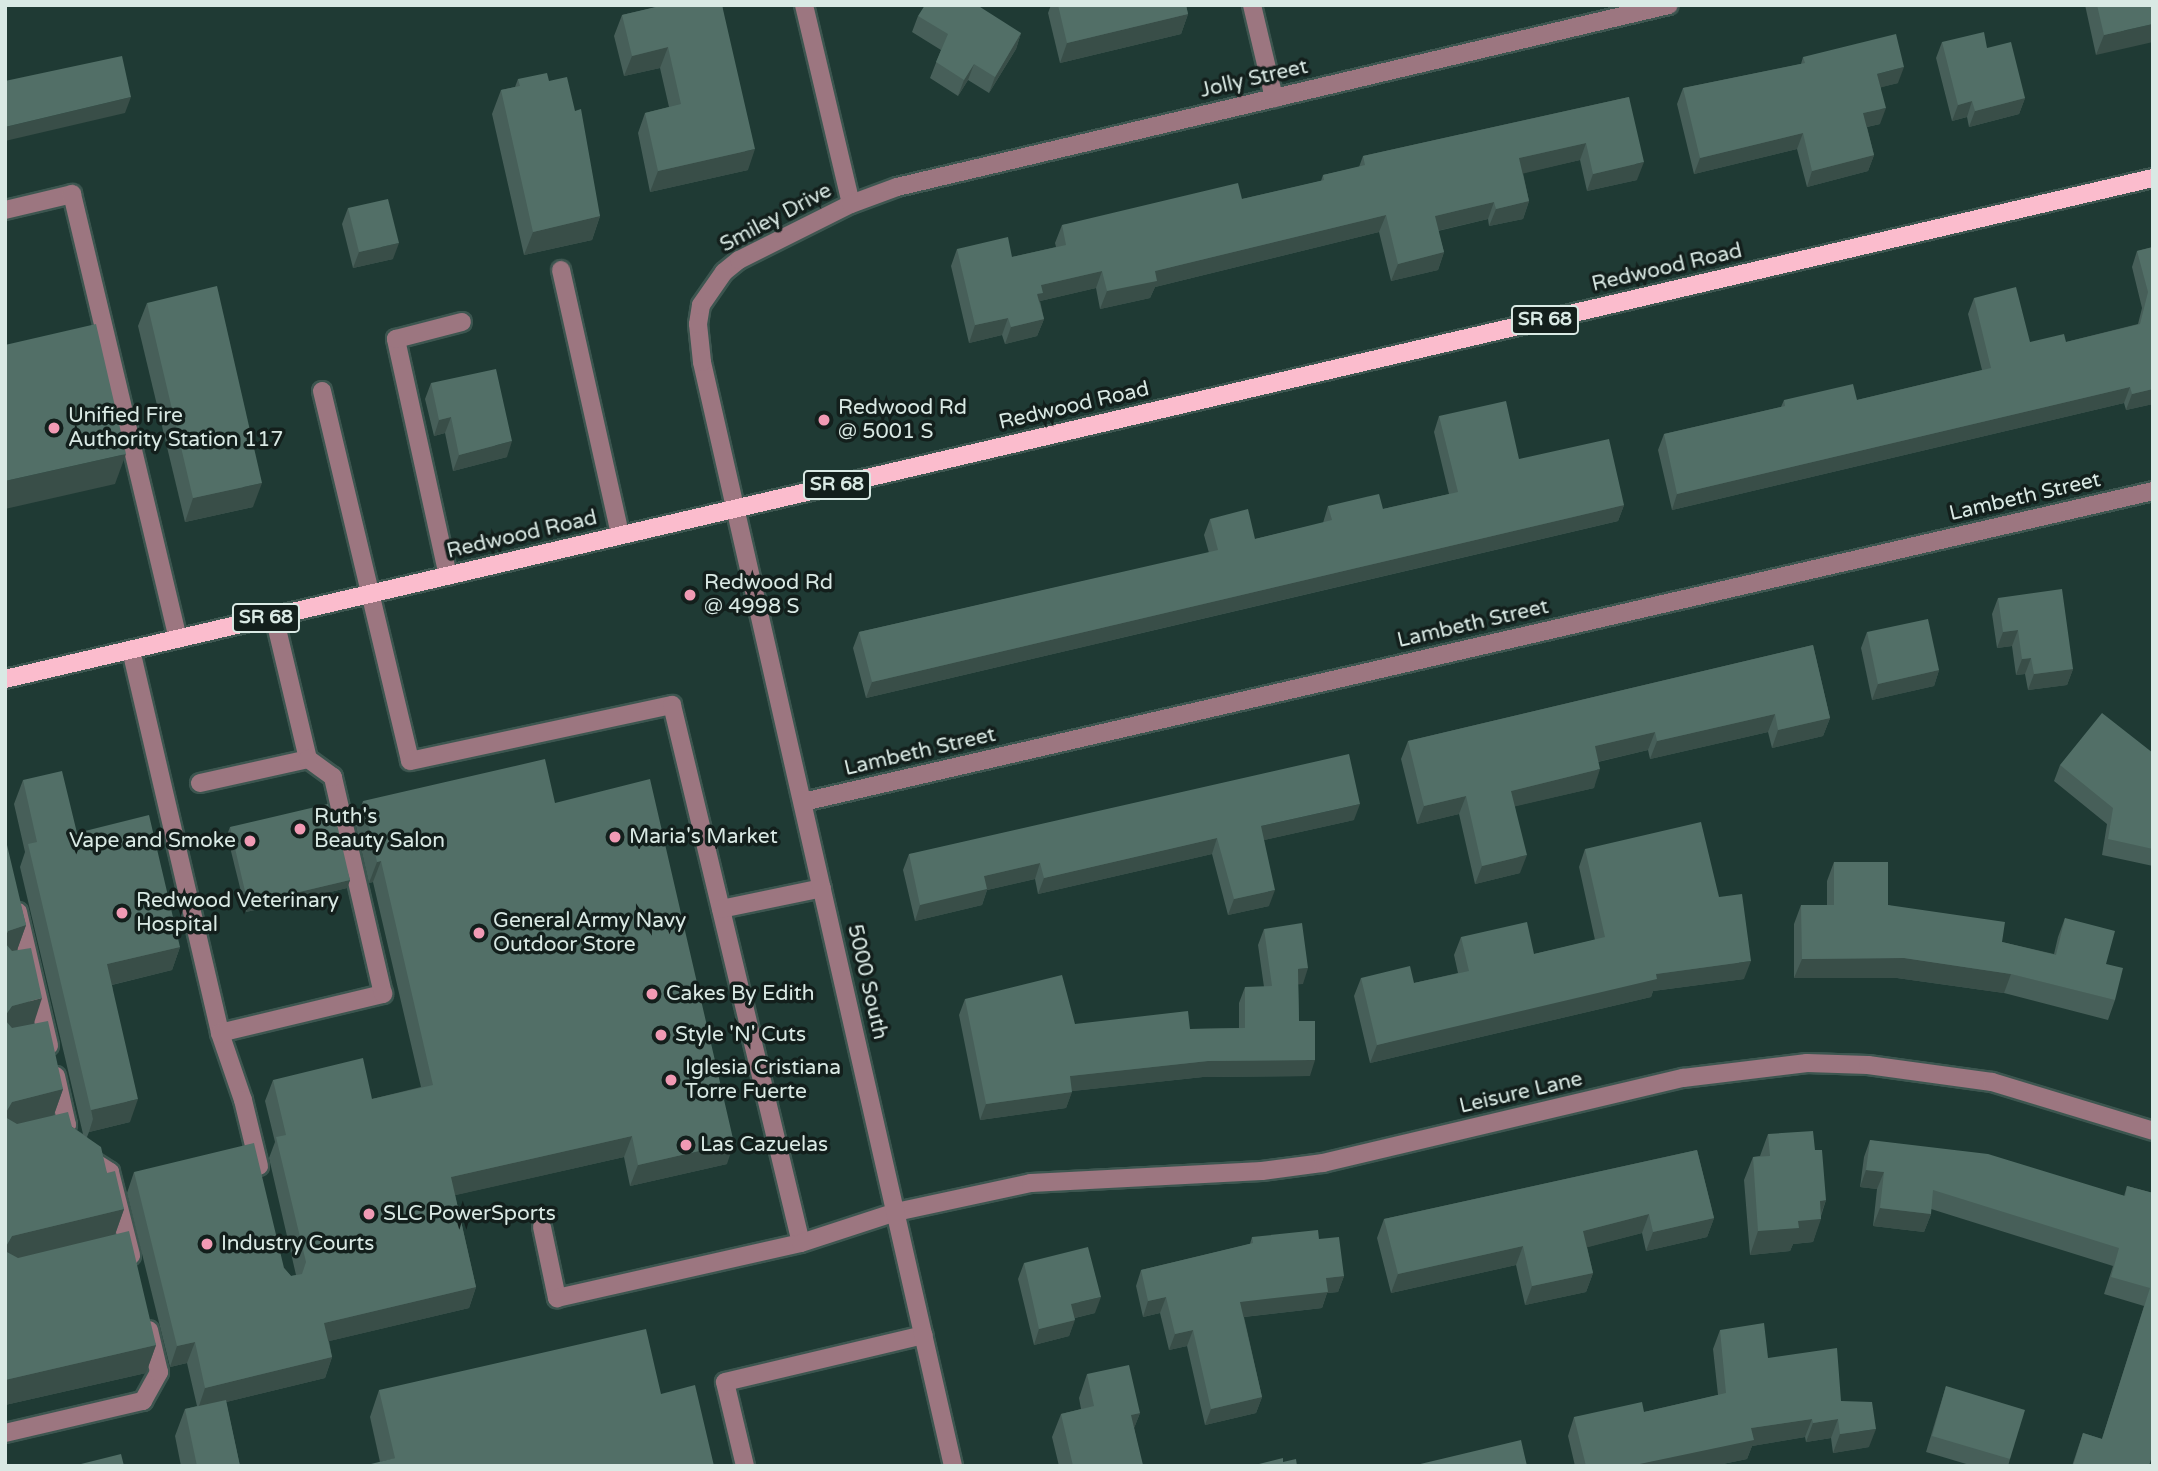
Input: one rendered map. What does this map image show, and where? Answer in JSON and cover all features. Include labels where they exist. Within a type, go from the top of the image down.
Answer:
[{"type":"main road","name":"Redwood Road","points":[[5,679],[2153,178]]},
{"type":"street","name":"Smiley Drive","points":[[735,509],[698,343],[701,305],[723,272],[739,260],[851,204],[804,5]]},
{"type":"street","points":[[1252,5],[1274,98]]},
{"type":"street","name":"Jolly Street","points":[[851,204],[937,176],[1669,5]]},
{"type":"street","points":[[5,210],[72,194],[178,639]]},
{"type":"street","points":[[561,270],[620,536]]},
{"type":"street","points":[[448,576],[396,339],[462,322]]},
{"type":"street","points":[[322,390],[410,761],[672,705],[801,1243]]},
{"type":"street","name":"Lambeth Street","points":[[803,802],[2153,491]]},
{"type":"street","name":"5000 South","points":[[735,509],[953,1466]]},
{"type":"street","points":[[220,1033],[383,993],[333,777],[308,759],[274,616]]},
{"type":"street","points":[[131,650],[220,1033],[243,1100],[262,1180]]},
{"type":"street","points":[[200,783],[308,759]]},
{"type":"street","points":[[721,909],[822,888]]},
{"type":"street","points":[[14,894],[71,1147],[110,1172],[134,1270]]},
{"type":"street","points":[[5,967],[29,961]]},
{"type":"street","points":[[26,1039],[46,1034]]},
{"type":"street","name":"Leisure Lane","points":[[542,1227],[557,1298],[801,1243],[896,1212],[1031,1183],[1262,1171],[1323,1163],[1683,1079],[1807,1063],[1903,1068],[1992,1082],[2153,1131]]},
{"type":"street","points":[[42,1131],[67,1125]]},
{"type":"street","points":[[104,1251],[128,1245]]},
{"type":"street","points":[[5,1433],[143,1401],[159,1372],[144,1308]]},
{"type":"street","points":[[746,1466],[725,1382],[924,1335]]},
{"type":"building","points":[[664,5],[722,5],[755,149],[658,171],[645,113],[681,104],[668,47],[632,56],[622,15]]},
{"type":"building","points":[[925,5],[977,5],[1021,33],[995,77],[974,64],[964,80],[936,62],[948,34],[918,16]]},
{"type":"building","points":[[1058,5],[1186,5],[1188,14],[1067,43]]},
{"type":"building","points":[[2097,5],[2153,5],[2153,24],[2104,35]]},
{"type":"building","points":[[1984,32],[1987,48],[2011,42],[2025,98],[1975,111],[1972,101],[1958,105],[1942,42]]},
{"type":"building","points":[[1896,34],[1904,67],[1877,74],[1886,108],[1863,113],[1874,155],[1812,171],[1803,133],[1700,158],[1683,88],[1805,63],[1803,57]]},
{"type":"building","points":[[122,56],[131,97],[5,127],[5,81]]},
{"type":"building","points":[[547,73],[549,81],[567,77],[575,111],[581,109],[600,216],[533,232],[501,90],[520,86],[518,79]]},
{"type":"building","points":[[1629,97],[1644,162],[1593,174],[1586,143],[1519,158],[1529,201],[1496,209],[1494,202],[1435,216],[1444,252],[1398,264],[1386,215],[1155,271],[1157,281],[1107,291],[1102,271],[1041,285],[1043,293],[1037,294],[1044,319],[1011,327],[1008,318],[975,325],[957,249],[1008,237],[1012,257],[1066,245],[1062,225],[1238,183],[1242,199],[1324,180],[1323,175],[1365,165],[1363,156]]},
{"type":"building","points":[[388,199],[399,243],[359,252],[348,208]]},
{"type":"building","points":[[2153,247],[2153,389],[2132,394],[2130,387],[1677,494],[1664,434],[1785,406],[1784,400],[1853,384],[1857,400],[1991,368],[1974,298],[2016,287],[2030,342],[2064,334],[2066,342],[2140,324],[2148,292],[2137,251]]},
{"type":"building","points":[[217,286],[262,483],[193,498],[147,303]]},
{"type":"building","name":"Unified Fire Authority Station 117","points":[[96,324],[126,454],[5,481],[5,345]]},
{"type":"building","points":[[496,369],[512,441],[459,455],[451,417],[439,420],[431,383]]},
{"type":"building","points":[[1506,401],[1519,459],[1609,439],[1624,505],[872,682],[859,632],[1218,550],[1210,519],[1248,509],[1255,539],[1332,520],[1328,506],[1379,494],[1383,509],[1458,492],[1439,416]]},
{"type":"building","points":[[2062,589],[2073,669],[2034,674],[2031,658],[2022,659],[2018,630],[2003,632],[1998,598]]},
{"type":"building","points":[[1928,619],[1939,670],[1878,684],[1867,632]]},
{"type":"building","points":[[1813,645],[1830,718],[1778,730],[1775,714],[1657,741],[1655,732],[1595,746],[1600,769],[1511,791],[1527,855],[1482,866],[1466,796],[1424,806],[1408,741]]},
{"type":"building","points":[[2102,713],[2153,753],[2153,849],[2108,839],[2113,808],[2060,765]]},
{"type":"building","points":[[1349,754],[1360,804],[1261,826],[1275,890],[1234,899],[1217,838],[1044,878],[1040,863],[984,876],[987,889],[920,905],[909,854]]},
{"type":"building","points":[[545,759],[555,803],[650,779],[734,1143],[638,1165],[632,1136],[451,1177],[476,1287],[324,1323],[332,1357],[205,1388],[195,1342],[177,1346],[134,1172],[254,1143],[284,1268],[291,1276],[302,1274],[306,1262],[276,1137],[286,1135],[273,1080],[363,1058],[372,1099],[433,1085],[381,861],[377,862],[363,801]]},
{"type":"building","points":[[62,771],[77,833],[149,815],[180,947],[107,964],[138,1099],[91,1110],[93,1119],[28,844],[37,842],[23,780]]},
{"type":"building","points":[[328,804],[332,820],[336,820],[350,880],[248,904],[230,827]]},
{"type":"building","points":[[1701,822],[1719,897],[1742,894],[1751,961],[1656,974],[1657,979],[1377,1045],[1361,978],[1410,966],[1414,983],[1469,971],[1461,937],[1527,922],[1534,954],[1605,937],[1585,849]]},
{"type":"building","points":[[7,845],[26,925],[8,931],[5,938],[5,846]]},
{"type":"building","points":[[1834,862],[1888,862],[1888,905],[2005,922],[2002,942],[2056,955],[2065,918],[2115,931],[2106,964],[2123,968],[2115,1000],[2011,974],[1904,958],[1802,959],[1801,905],[1834,905]]},
{"type":"building","points":[[1302,923],[1308,968],[1298,969],[1299,1021],[1315,1021],[1315,1060],[1208,1061],[1070,1076],[1072,1092],[986,1104],[965,999],[1062,975],[1075,1024],[1188,1011],[1190,1029],[1245,1028],[1245,987],[1272,986],[1264,929]]},
{"type":"building","points":[[5,943],[12,951],[31,948],[42,998],[12,1006],[5,1016]]},
{"type":"building","points":[[5,1020],[12,1028],[48,1021],[63,1089],[12,1102],[5,1114]]},
{"type":"building","points":[[68,1112],[72,1127],[101,1147],[107,1173],[115,1171],[124,1209],[12,1236],[5,1248],[5,1117],[17,1124]]},
{"type":"building","points":[[1813,1131],[1815,1150],[1822,1150],[1826,1200],[1820,1201],[1821,1219],[1798,1221],[1799,1228],[1758,1231],[1753,1157],[1770,1156],[1768,1134]]},
{"type":"building","points":[[1870,1140],[1988,1154],[2125,1196],[2127,1186],[2153,1193],[2153,1453],[2149,1466],[2073,1466],[2083,1433],[2102,1439],[2150,1288],[2111,1277],[2119,1248],[1933,1190],[1931,1214],[1880,1208],[1884,1172],[1866,1170]]},
{"type":"building","points":[[1697,1150],[1714,1218],[1653,1232],[1649,1214],[1583,1231],[1593,1273],[1532,1286],[1523,1246],[1398,1274],[1384,1219]]},
{"type":"building","points":[[1318,1230],[1319,1239],[1339,1237],[1344,1276],[1326,1278],[1328,1292],[1240,1302],[1262,1397],[1211,1409],[1193,1330],[1175,1334],[1166,1297],[1148,1301],[1141,1270],[1253,1243],[1252,1237]]},
{"type":"building","points":[[129,1231],[156,1345],[5,1380],[5,1251],[18,1258]]},
{"type":"building","points":[[1088,1247],[1101,1297],[1071,1304],[1075,1320],[1039,1329],[1024,1263]]},
{"type":"building","points":[[1764,1323],[1768,1358],[1837,1348],[1841,1401],[1872,1402],[1876,1429],[1840,1434],[1838,1419],[1813,1423],[1812,1419],[1751,1428],[1754,1440],[1630,1466],[1586,1466],[1574,1417],[1642,1402],[1644,1412],[1726,1393],[1720,1330]]},
{"type":"building","points":[[646,1329],[661,1394],[695,1385],[714,1466],[363,1466],[395,1458],[379,1390]]},
{"type":"building","points":[[1129,1365],[1140,1413],[1131,1415],[1143,1465],[1073,1466],[1061,1414],[1094,1406],[1087,1374]]},
{"type":"building","points":[[1946,1386],[2025,1410],[2010,1459],[1932,1436]]},
{"type":"building","points":[[226,1400],[240,1466],[197,1466],[185,1409]]},
{"type":"building","points":[[1521,1440],[1527,1466],[1412,1466]]},
{"type":"building","points":[[121,1454],[124,1466],[77,1465]]},
{"type":"building","points":[[1283,1458],[1283,1462],[1296,1459],[1297,1466],[1251,1466]]},
{"type":"place","name":"Redwood Rd @ 5001 S","points":[[824,420]]},
{"type":"place","name":"Unified Fire Authority Station 117","points":[[54,428]]},
{"type":"place","name":"Redwood Rd @ 4998 S","points":[[690,595]]},
{"type":"place","name":"Ruth's Beauty Salon","points":[[300,829]]},
{"type":"place","name":"Maria's Market","points":[[615,837]]},
{"type":"place","name":"Vape and Smoke","points":[[250,841]]},
{"type":"place","name":"Redwood Veterinary Hospital","points":[[122,913]]},
{"type":"place","name":"General Army Navy Outdoor Store","points":[[479,933]]},
{"type":"place","name":"Cakes By Edith","points":[[652,994]]},
{"type":"place","name":"Style 'N' Cuts","points":[[661,1035]]},
{"type":"place","name":"Iglesia Cristiana Torre Fuerte","points":[[671,1080]]},
{"type":"place","name":"Las Cazuelas","points":[[686,1145]]},
{"type":"place","name":"SLC PowerSports","points":[[369,1214]]},
{"type":"place","name":"Industry Courts","points":[[207,1244]]}]
